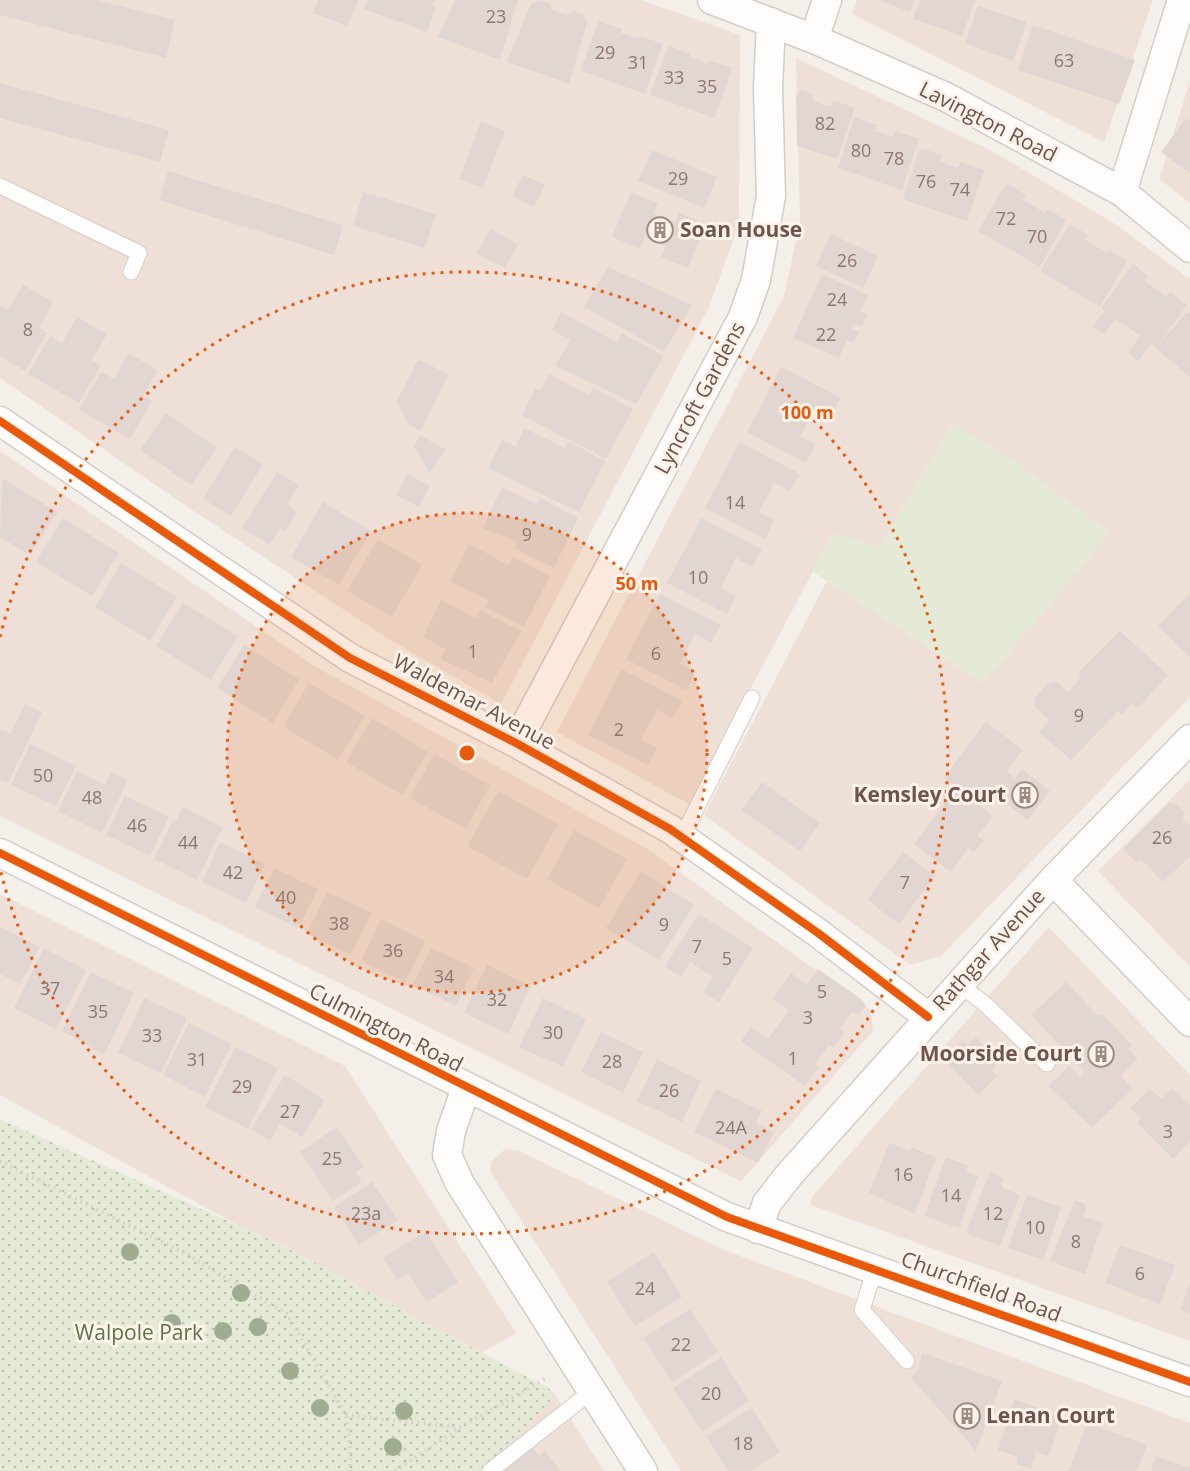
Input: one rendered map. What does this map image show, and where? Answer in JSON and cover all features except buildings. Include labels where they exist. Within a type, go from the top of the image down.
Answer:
[{"type":"street","name":"Lavington Road","points":[[712,0],[814,39],[945,97],[1122,192],[1190,248]]},
{"type":"street","points":[[814,39],[827,0]]},
{"type":"street","points":[[1122,192],[1182,0]]},
{"type":"street","name":"Lyncroft Gardens","points":[[516,743],[743,317],[756,280],[771,196],[768,88],[771,22]]},
{"type":"street","name":"Waldemar Avenue","points":[[0,421],[350,658],[516,743],[682,837],[818,933],[928,1017]]},
{"type":"street","name":"Rathgar Avenue","points":[[758,1228],[767,1203],[789,1174],[1053,880],[1190,738]]},
{"type":"street","name":"Culmington Road","points":[[0,853],[716,1212],[758,1228]]},
{"type":"street","points":[[1053,880],[1190,1022]]},
{"type":"street","name":"Culmington Road","points":[[466,1088],[451,1131],[447,1155],[459,1182],[643,1471]]},
{"type":"street","name":"Churchfield Road","points":[[758,1228],[1190,1382]]},
{"type":"lane","points":[[0,186],[139,253],[131,272]]},
{"type":"lane","points":[[682,837],[752,698]]},
{"type":"lane","points":[[958,984],[986,1005],[1047,1064]]},
{"type":"lane","points":[[875,1269],[862,1310],[907,1361]]},
{"type":"lane","points":[[490,1471],[592,1391]]},
{"type":"path","points":[[0,1161],[190,1256],[287,1314],[346,1415],[351,1448],[350,1471]]},
{"type":"path","points":[[395,1471],[461,1427],[573,1362]]},
{"type":"path","points":[[346,1415],[461,1427]]},
{"type":"shaded area","points":[[0,0],[641,0],[740,35],[739,224],[709,307],[501,704],[387,638],[189,508],[0,378]]},
{"type":"shaded area","points":[[857,0],[1153,0],[1104,142],[852,14]]},
{"type":"shaded area","points":[[796,58],[992,151],[1112,222],[1190,279],[1190,697],[941,956],[910,965],[704,815],[827,581],[983,683],[1109,533],[1009,458],[952,424],[880,547],[833,534],[689,804],[557,732],[784,296],[800,222]]},
{"type":"shaded area","points":[[1190,81],[1190,203],[1159,179]]},
{"type":"shaded area","points":[[0,451],[314,666],[649,850],[871,1010],[873,1031],[741,1181],[0,816]]},
{"type":"shaded area","points":[[1190,780],[1190,967],[1098,871]]},
{"type":"shaded area","points":[[0,894],[345,1066],[516,1333],[482,1353],[279,1244],[243,1228],[0,1095]]},
{"type":"shaded area","points":[[1049,927],[1190,1075],[1190,1341],[811,1205],[812,1197]]},
{"type":"shaded area","points":[[505,1149],[519,1151],[724,1250],[1190,1423],[1190,1471],[681,1471],[491,1173],[491,1162]]},
{"type":"shaded area","points":[[553,1391],[604,1471],[484,1471],[550,1401]]},
{"type":"green space","points":[[952,424],[1009,458],[1109,533],[983,683],[812,571],[833,534],[880,547]]},
{"type":"green space","name":"Walpole Park","points":[[0,1119],[279,1244],[553,1391],[550,1401],[484,1471],[0,1471]]},
{"type":"cycle path","points":[[0,421],[350,658],[516,743],[670,829],[818,933],[928,1017]]},
{"type":"cycle path","points":[[0,853],[727,1217],[1190,1382]]},
{"type":"place","name":"Soan House","points":[[660,230]]},
{"type":"place","name":"Kemsley Court","points":[[1025,795]]},
{"type":"place","name":"Moorside Court","points":[[1101,1054]]},
{"type":"place","name":"Lenan Court","points":[[967,1416]]}]
